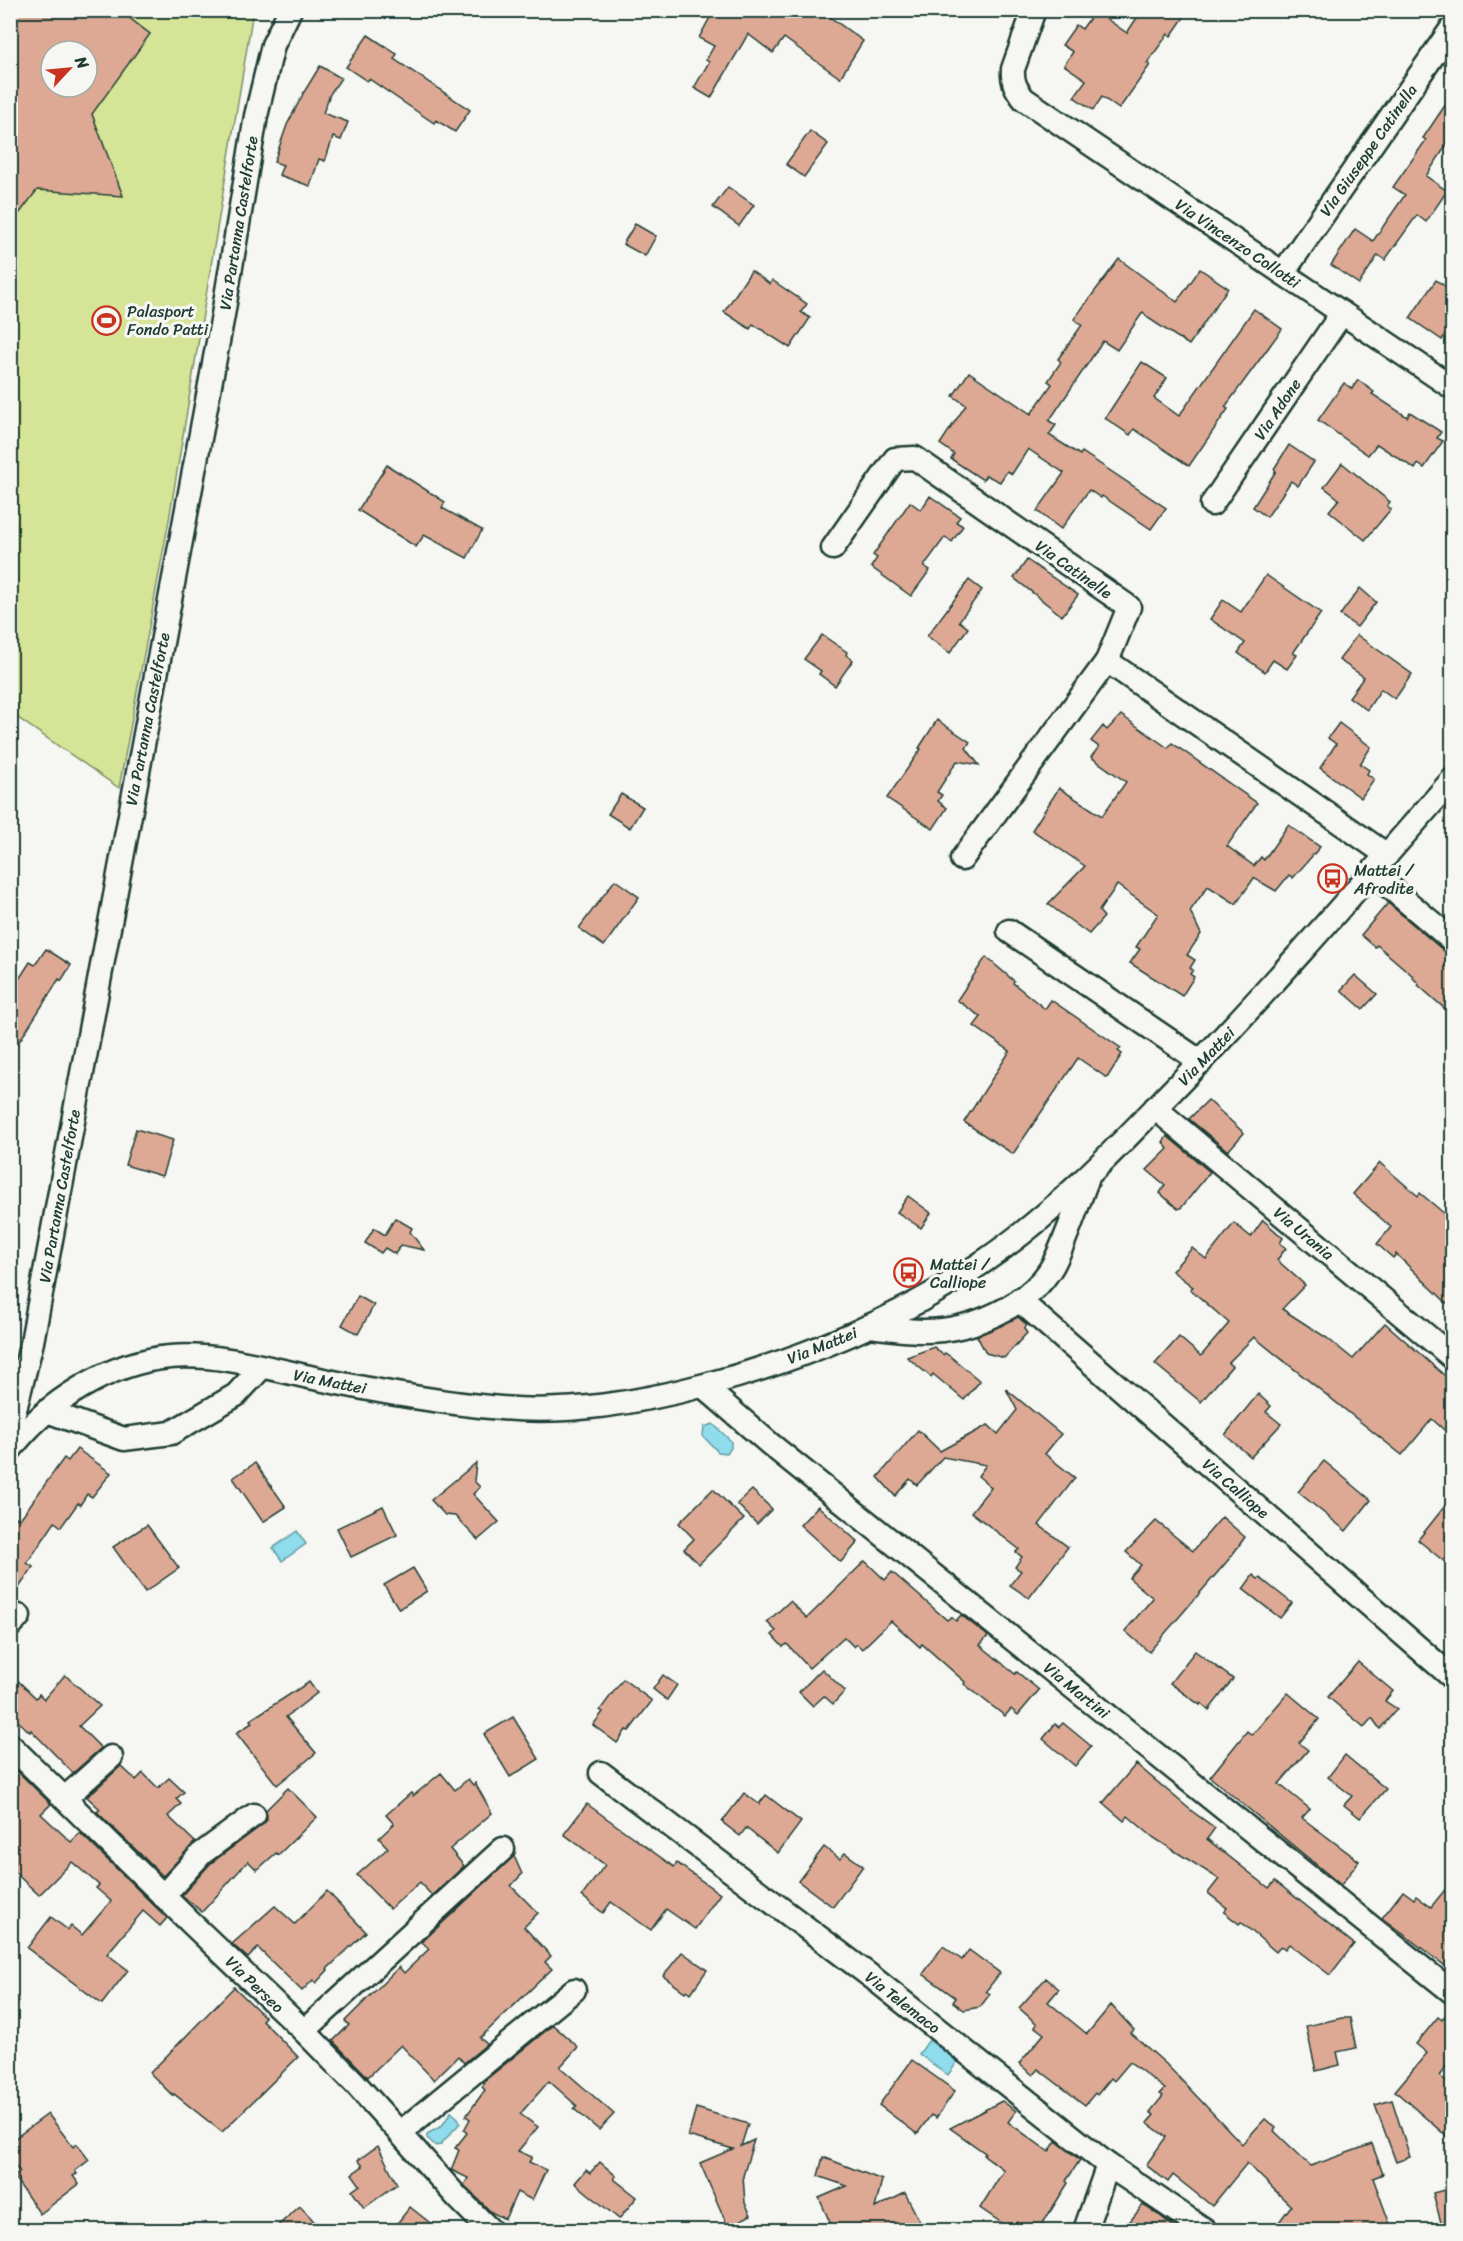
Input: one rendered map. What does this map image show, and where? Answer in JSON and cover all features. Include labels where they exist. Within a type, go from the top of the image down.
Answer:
[{"type":"street","name":"Via Partanna Castelforte","points":[[10,1429],[32,1342],[223,315],[255,126],[273,45],[290,10]]},
{"type":"street","name":"Via Vincenzo Collotti","points":[[1034,10],[1013,69],[1012,79],[1016,90],[1024,99],[1452,387]]},
{"type":"street","name":"Via Giuseppe Catinella","points":[[1283,273],[1452,28]]},
{"type":"street","name":"Via Adone","points":[[1212,504],[1342,313]]},
{"type":"street","name":"Via Catinelle","points":[[834,548],[895,459],[915,458],[1130,607],[1107,661]]},
{"type":"street","points":[[962,859],[1107,661],[1380,864],[1452,940]]},
{"type":"street","name":"Via Mattei","points":[[10,1450],[26,1430],[64,1398],[109,1373],[167,1357],[229,1360],[407,1396],[499,1408],[534,1410],[601,1407],[703,1386],[783,1361],[867,1326],[934,1293],[985,1261],[1040,1220],[1088,1177],[1201,1062],[1380,864],[1452,780]]},
{"type":"street","points":[[1009,931],[1201,1062]]},
{"type":"street","name":"Via Urania","points":[[1155,1108],[1452,1358]]},
{"type":"street","points":[[867,1326],[924,1331],[952,1328],[973,1323],[1019,1300],[1036,1286],[1052,1267],[1088,1177]]},
{"type":"street","name":"Via Calliope","points":[[1019,1300],[1452,1677]]},
{"type":"street","points":[[47,1412],[124,1439],[171,1433],[236,1395],[262,1367]]},
{"type":"street","name":"Via Martini","points":[[703,1386],[779,1451],[1452,1992]]},
{"type":"street","name":"Via Perseo","points":[[10,1745],[304,2031],[401,2132],[458,2198],[490,2230]]},
{"type":"street","points":[[65,1798],[111,1757]]},
{"type":"street","name":"Via Telemaco","points":[[601,1773],[873,1978],[1108,2165],[1206,2230]]},
{"type":"street","points":[[163,1896],[201,1854],[254,1815]]},
{"type":"street","points":[[304,2031],[503,1849]]},
{"type":"street","points":[[401,2132],[574,1990]]},
{"type":"street","points":[[1085,2230],[1108,2165]]},
{"type":"green space","name":"Palasport Fondo Patti","points":[[11,11],[253,11],[169,520],[119,788],[11,713]]},
{"type":"water","points":[[713,1424],[731,1441],[731,1448],[727,1453],[718,1452],[703,1436],[704,1427]]},
{"type":"water","points":[[297,1531],[306,1544],[282,1561],[273,1548]]},
{"type":"water","points":[[929,2040],[958,2061],[948,2075],[919,2054]]},
{"type":"water","points":[[451,2112],[460,2123],[440,2145],[436,2146],[427,2138],[427,2134],[442,2126]]},
{"type":"building","points":[[10,10],[119,10],[150,34],[92,114],[123,196],[37,190],[10,226]]},
{"type":"building","points":[[714,10],[820,10],[863,41],[840,78],[784,38],[773,53],[748,34],[711,98],[694,88],[709,62],[706,60],[714,46],[699,38]]},
{"type":"building","points":[[1142,10],[1189,10],[1171,36],[1168,34],[1147,63],[1150,65],[1119,109],[1102,97],[1093,110],[1074,97],[1086,80],[1064,65],[1073,52],[1062,45],[1076,25],[1082,29],[1095,11],[1127,33]]},
{"type":"building","points":[[368,35],[397,54],[394,59],[470,110],[455,132],[436,120],[434,123],[369,79],[367,81],[346,67]]},
{"type":"building","points":[[320,66],[341,78],[330,94],[323,113],[348,122],[341,140],[333,137],[325,161],[319,159],[310,186],[279,175],[283,165],[274,162],[287,125]]},
{"type":"building","points":[[1452,95],[1452,137],[1426,176],[1447,191],[1426,222],[1417,215],[1385,260],[1378,255],[1359,284],[1331,265],[1355,229],[1373,241],[1405,195],[1393,187],[1426,140],[1423,138]]},
{"type":"building","points":[[810,131],[828,144],[804,177],[786,164]]},
{"type":"building","points":[[728,187],[754,205],[739,226],[713,207]]},
{"type":"building","points":[[635,224],[656,236],[645,256],[623,244]]},
{"type":"building","points":[[1119,259],[1177,302],[1200,269],[1228,288],[1189,345],[1148,318],[1143,312],[1117,350],[1103,341],[1049,421],[1056,425],[1049,435],[1080,455],[1082,452],[1166,508],[1151,529],[1102,496],[1101,498],[1089,490],[1061,529],[1037,511],[1064,473],[1028,449],[1012,474],[1007,471],[1000,482],[986,475],[983,480],[951,459],[954,454],[940,444],[966,405],[953,396],[969,372],[1031,414],[1052,384],[1048,381],[1061,362],[1058,359],[1082,325],[1074,319]]},
{"type":"building","points":[[751,271],[770,284],[772,280],[807,304],[801,312],[810,318],[790,348],[753,324],[750,329],[724,312]]},
{"type":"building","points":[[1436,280],[1452,291],[1452,323],[1442,340],[1410,318]]},
{"type":"building","points":[[1254,309],[1282,329],[1225,407],[1228,409],[1189,466],[1134,429],[1130,435],[1105,418],[1142,362],[1167,378],[1154,398],[1179,416]]},
{"type":"building","points":[[1358,380],[1374,392],[1372,394],[1407,417],[1410,412],[1441,432],[1437,438],[1443,441],[1424,468],[1418,464],[1415,469],[1377,444],[1368,455],[1318,420],[1344,383],[1352,389]]},
{"type":"building","points":[[1289,445],[1314,462],[1298,486],[1291,481],[1267,517],[1253,507],[1276,471],[1274,469]]},
{"type":"building","points":[[1342,463],[1390,502],[1387,506],[1391,509],[1365,540],[1329,511],[1339,499],[1324,487]]},
{"type":"building","points":[[387,465],[445,502],[442,508],[482,530],[467,558],[424,535],[416,547],[358,510]]},
{"type":"building","points":[[930,496],[960,517],[956,522],[963,526],[952,542],[945,537],[924,566],[930,570],[911,596],[871,567],[877,558],[873,555],[910,502],[921,510]]},
{"type":"building","points":[[1027,560],[1078,595],[1062,616],[1014,578]]},
{"type":"building","points":[[1266,575],[1321,613],[1293,653],[1297,655],[1287,669],[1273,660],[1265,672],[1238,653],[1245,643],[1210,619],[1223,600],[1241,612]]},
{"type":"building","points":[[969,580],[982,590],[959,621],[968,628],[950,653],[927,636]]},
{"type":"building","points":[[1360,588],[1376,602],[1357,627],[1340,615]]},
{"type":"building","points":[[822,635],[847,652],[846,655],[853,660],[835,686],[819,674],[821,671],[804,659]]},
{"type":"building","points":[[1357,635],[1412,674],[1395,699],[1381,689],[1367,710],[1349,697],[1364,677],[1339,660]]},
{"type":"building","points":[[1121,715],[1168,748],[1172,743],[1257,803],[1227,846],[1254,866],[1261,857],[1264,860],[1288,825],[1320,847],[1293,878],[1289,875],[1276,891],[1254,878],[1236,904],[1208,886],[1190,911],[1201,934],[1187,955],[1195,960],[1190,968],[1193,970],[1190,974],[1194,977],[1182,996],[1130,963],[1140,949],[1136,947],[1158,914],[1117,885],[1099,911],[1104,917],[1089,934],[1048,904],[1085,866],[1032,830],[1059,788],[1102,816],[1126,782],[1091,757],[1099,747],[1091,741],[1103,726],[1107,730]]},
{"type":"building","points":[[937,720],[970,742],[966,748],[979,765],[957,761],[937,792],[942,795],[938,801],[947,808],[933,829],[887,798],[921,749],[919,748]]},
{"type":"building","points":[[1339,723],[1371,747],[1360,764],[1369,770],[1367,774],[1374,779],[1361,798],[1320,768],[1336,744],[1328,738]]},
{"type":"building","points":[[621,794],[643,807],[630,828],[608,814]]},
{"type":"building","points":[[615,880],[639,897],[604,946],[579,928]]},
{"type":"building","points":[[1388,903],[1443,950],[1452,953],[1452,1015],[1418,985],[1413,976],[1377,945],[1375,947],[1361,935]]},
{"type":"building","points":[[46,949],[71,965],[61,981],[59,979],[10,1056],[10,993],[30,962],[35,965]]},
{"type":"building","points":[[986,957],[1045,1009],[1051,1000],[1121,1048],[1118,1051],[1122,1054],[1107,1078],[1078,1058],[1013,1154],[964,1122],[1010,1051],[974,1026],[981,1017],[957,1000]]},
{"type":"building","points":[[1355,975],[1377,994],[1363,1009],[1341,990]]},
{"type":"building","points":[[1208,1100],[1244,1133],[1228,1151],[1189,1119]]},
{"type":"building","points":[[136,1129],[173,1140],[162,1176],[125,1165]]},
{"type":"building","points":[[1167,1136],[1210,1172],[1178,1209],[1160,1193],[1165,1185],[1147,1170],[1168,1149],[1163,1142]]},
{"type":"building","points":[[1380,1163],[1418,1196],[1420,1193],[1452,1220],[1452,1308],[1396,1254],[1393,1258],[1377,1244],[1391,1227],[1353,1194]]},
{"type":"building","points":[[908,1196],[931,1213],[921,1228],[897,1212]]},
{"type":"building","points":[[395,1218],[412,1228],[410,1232],[424,1250],[401,1245],[395,1254],[385,1248],[381,1253],[365,1243],[374,1228],[385,1235]]},
{"type":"building","points":[[1263,1220],[1283,1238],[1280,1243],[1286,1248],[1277,1260],[1305,1285],[1282,1309],[1327,1338],[1353,1359],[1385,1323],[1452,1382],[1452,1437],[1432,1419],[1402,1455],[1254,1337],[1228,1363],[1232,1366],[1201,1402],[1155,1364],[1179,1337],[1201,1356],[1229,1323],[1190,1289],[1193,1287],[1172,1271],[1192,1248],[1206,1259],[1234,1223],[1251,1237]]},
{"type":"building","points":[[358,1296],[374,1305],[358,1334],[342,1325]]},
{"type":"building","points":[[1018,1317],[1027,1325],[1024,1329],[1027,1333],[1004,1358],[986,1353],[977,1336]]},
{"type":"building","points":[[934,1347],[943,1355],[945,1353],[951,1357],[980,1381],[964,1400],[933,1374],[931,1377],[907,1357]]},
{"type":"building","points":[[1006,1389],[1061,1434],[1045,1454],[1075,1478],[1039,1525],[1068,1547],[1029,1598],[1010,1585],[1021,1571],[1015,1567],[1022,1557],[1016,1552],[1019,1549],[971,1512],[991,1487],[978,1476],[986,1465],[943,1457],[917,1485],[910,1479],[895,1496],[878,1477],[918,1430],[940,1451],[988,1425],[998,1434],[1017,1410]]},
{"type":"building","points":[[1258,1394],[1271,1406],[1266,1412],[1281,1424],[1251,1457],[1225,1435]]},
{"type":"building","points":[[77,1449],[111,1473],[92,1497],[87,1494],[80,1505],[78,1503],[61,1527],[55,1522],[27,1563],[33,1567],[10,1601],[10,1526],[17,1517],[20,1519],[64,1458],[68,1461]]},
{"type":"building","points":[[1324,1461],[1371,1500],[1346,1531],[1298,1492]]},
{"type":"building","points":[[255,1463],[286,1507],[263,1522],[233,1478]]},
{"type":"building","points":[[476,1463],[474,1481],[480,1487],[473,1494],[499,1522],[478,1540],[455,1516],[445,1515],[431,1500]]},
{"type":"building","points":[[713,1489],[744,1519],[699,1564],[684,1549],[694,1539],[679,1523]]},
{"type":"building","points":[[752,1490],[772,1509],[757,1524],[737,1504]]},
{"type":"building","points":[[1452,1497],[1452,1568],[1418,1540]]},
{"type":"building","points":[[383,1506],[397,1535],[351,1557],[337,1528]]},
{"type":"building","points":[[818,1506],[858,1542],[841,1562],[800,1525]]},
{"type":"building","points":[[1222,1517],[1245,1537],[1230,1558],[1149,1652],[1125,1631],[1153,1598],[1129,1578],[1141,1565],[1126,1552],[1156,1521],[1193,1551]]},
{"type":"building","points":[[147,1525],[179,1568],[145,1592],[113,1547]]},
{"type":"building","points":[[865,1561],[885,1580],[892,1572],[947,1620],[951,1617],[956,1621],[961,1615],[988,1636],[980,1645],[1015,1674],[1017,1672],[1039,1690],[1018,1715],[1011,1709],[1005,1716],[964,1684],[965,1682],[922,1644],[920,1647],[891,1621],[862,1649],[857,1644],[854,1647],[844,1637],[809,1668],[787,1644],[783,1647],[772,1635],[776,1631],[767,1622],[790,1601],[807,1618]]},
{"type":"building","points":[[413,1568],[427,1591],[399,1609],[384,1585]]},
{"type":"building","points":[[1253,1575],[1292,1603],[1280,1618],[1243,1589]]},
{"type":"building","points":[[1195,1651],[1233,1679],[1209,1710],[1170,1683]]},
{"type":"building","points":[[1358,1662],[1393,1691],[1385,1701],[1397,1709],[1380,1729],[1372,1718],[1364,1727],[1328,1697]]},
{"type":"building","points":[[822,1669],[845,1691],[833,1704],[824,1696],[813,1706],[799,1692]]},
{"type":"building","points":[[10,1673],[36,1698],[39,1694],[44,1699],[65,1675],[100,1706],[79,1726],[101,1748],[73,1773],[31,1730],[30,1732],[10,1714]]},
{"type":"building","points":[[663,1675],[677,1685],[667,1700],[653,1689]]},
{"type":"building","points":[[623,1679],[652,1701],[617,1743],[593,1725],[603,1712],[600,1710]]},
{"type":"building","points":[[309,1682],[317,1693],[286,1717],[316,1753],[277,1785],[236,1733],[252,1723],[250,1720]]},
{"type":"building","points":[[1288,1693],[1319,1719],[1299,1743],[1308,1750],[1279,1784],[1310,1809],[1302,1818],[1359,1861],[1341,1885],[1210,1777],[1247,1731],[1252,1735]]},
{"type":"building","points":[[513,1717],[539,1759],[510,1777],[484,1734]]},
{"type":"building","points":[[1063,1723],[1091,1746],[1075,1766],[1043,1739],[1055,1724],[1059,1727]]},
{"type":"building","points":[[1345,1755],[1386,1789],[1360,1818],[1344,1805],[1352,1796],[1328,1777]]},
{"type":"building","points":[[10,1764],[51,1804],[41,1814],[71,1842],[80,1833],[167,1918],[160,1926],[143,1911],[107,1954],[128,1970],[102,2004],[27,1948],[51,1917],[68,1930],[71,1926],[82,1935],[111,1901],[96,1888],[99,1885],[72,1862],[39,1895],[10,1868]]},
{"type":"building","points":[[1136,1764],[1215,1828],[1207,1839],[1269,1888],[1275,1881],[1354,1944],[1330,1975],[1289,1944],[1285,1949],[1281,1946],[1276,1952],[1241,1922],[1239,1924],[1224,1912],[1227,1908],[1208,1893],[1219,1879],[1154,1838],[1128,1816],[1124,1821],[1103,1803]]},
{"type":"building","points":[[121,1766],[136,1780],[143,1773],[158,1788],[169,1778],[184,1792],[176,1799],[181,1804],[168,1816],[195,1842],[163,1876],[97,1812],[100,1809],[87,1797]]},
{"type":"building","points":[[441,1773],[455,1790],[468,1779],[473,1785],[475,1783],[492,1813],[450,1849],[464,1866],[432,1896],[420,1882],[390,1909],[357,1875],[388,1848],[379,1838],[394,1824],[386,1815],[411,1793],[413,1796]]},
{"type":"building","points":[[288,1788],[317,1817],[278,1855],[276,1853],[257,1870],[248,1861],[202,1912],[182,1895],[210,1864],[267,1820],[266,1810]]},
{"type":"building","points":[[744,1793],[759,1804],[766,1795],[801,1822],[778,1853],[746,1828],[740,1836],[722,1822]]},
{"type":"building","points":[[587,1804],[674,1867],[677,1863],[720,1894],[695,1929],[666,1909],[651,1930],[611,1902],[603,1913],[582,1896],[605,1865],[564,1834]]},
{"type":"building","points":[[824,1847],[840,1859],[845,1853],[863,1866],[833,1907],[798,1881]]},
{"type":"building","points":[[514,1856],[522,1874],[511,1886],[538,1913],[524,1927],[551,1956],[545,1962],[552,1969],[480,2038],[487,2044],[464,2063],[458,2056],[434,2080],[401,2045],[368,2077],[333,2041],[349,2025],[345,2021],[399,1967],[404,1973],[429,1949],[422,1942]]},
{"type":"building","points":[[1452,1881],[1452,1971],[1382,1918],[1403,1891],[1414,1899],[1416,1896],[1431,1907]]},
{"type":"building","points":[[327,1891],[366,1932],[327,1969],[316,1983],[313,1980],[302,1991],[258,1948],[248,1958],[232,1944],[275,1906],[295,1924]]},
{"type":"building","points":[[943,1946],[962,1960],[969,1950],[1000,1973],[986,1991],[990,1994],[980,2007],[964,2010],[953,2002],[956,1998],[923,1974]]},
{"type":"building","points":[[682,1952],[707,1970],[691,1993],[687,1990],[685,1992],[663,1976]]},
{"type":"building","points":[[1046,1978],[1059,1989],[1048,2002],[1087,2034],[1111,2005],[1134,2030],[1131,2033],[1166,2064],[1242,2144],[1265,2119],[1276,2128],[1274,2131],[1311,2166],[1372,2144],[1383,2174],[1373,2178],[1392,2230],[1273,2230],[1291,2206],[1247,2163],[1212,2206],[1173,2175],[1168,2182],[1146,2165],[1166,2137],[1147,2123],[1154,2115],[1150,2112],[1163,2096],[1160,2094],[1165,2089],[1130,2062],[1114,2081],[1111,2078],[1085,2105],[1038,2069],[1033,2075],[1019,2064],[1044,2034],[1035,2027],[1037,2024],[1019,2008]]},
{"type":"building","points":[[234,1987],[265,2017],[262,2020],[298,2057],[222,2132],[174,2094],[173,2096],[150,2073]]},
{"type":"building","points":[[1452,2006],[1452,2059],[1439,2076],[1452,2087],[1452,2141],[1395,2091],[1427,2053],[1416,2044],[1438,2017],[1442,2020]]},
{"type":"building","points":[[1350,2018],[1356,2048],[1337,2052],[1340,2065],[1316,2071],[1306,2026]]},
{"type":"building","points":[[553,2025],[578,2047],[560,2067],[614,2114],[599,2130],[574,2109],[577,2106],[549,2081],[520,2114],[538,2127],[518,2151],[532,2157],[529,2162],[546,2170],[532,2200],[517,2192],[505,2219],[491,2212],[464,2185],[468,2178],[451,2170],[459,2150],[455,2148],[467,2133],[464,2130],[470,2119],[466,2116],[485,2090],[482,2087],[485,2083],[483,2082]]},
{"type":"building","points":[[912,2060],[955,2091],[936,2118],[931,2115],[917,2134],[879,2105]]},
{"type":"building","points":[[1392,2100],[1410,2157],[1396,2162],[1375,2105]]},
{"type":"building","points":[[1002,2101],[1016,2111],[1008,2122],[1049,2152],[1056,2141],[1080,2160],[1040,2228],[1032,2224],[1029,2230],[1017,2222],[1012,2230],[980,2208],[1004,2170],[950,2128]]},
{"type":"building","points":[[696,2108],[748,2124],[741,2146],[754,2140],[743,2176],[745,2203],[751,2215],[728,2227],[700,2163],[733,2149],[688,2136]]},
{"type":"building","points":[[48,2114],[73,2147],[77,2144],[89,2160],[75,2171],[77,2174],[73,2176],[79,2184],[40,2214],[14,2177],[20,2172],[10,2160],[10,2142]]},
{"type":"building","points":[[378,2146],[397,2184],[364,2208],[352,2191],[360,2185],[352,2174],[363,2166],[358,2160]]},
{"type":"building","points":[[823,2157],[882,2180],[875,2208],[905,2193],[924,2230],[829,2230],[833,2229],[819,2198],[847,2186],[818,2176]]},
{"type":"building","points":[[600,2162],[616,2176],[614,2179],[637,2197],[619,2219],[575,2183],[586,2170],[590,2173]]},
{"type":"building","points":[[1452,2188],[1452,2230],[1443,2230],[1433,2193]]},
{"type":"building","points":[[1143,2205],[1159,2215],[1178,2230],[1123,2230]]},
{"type":"building","points":[[300,2206],[322,2230],[273,2230]]},
{"type":"building","points":[[410,2207],[439,2230],[392,2230]]},
{"type":"place","name":"Palasport Fondo Patti","points":[[106,320]]},
{"type":"place","name":"Mattei / Afrodite","points":[[1333,879]]},
{"type":"place","name":"Mattei / Calliope","points":[[909,1273]]}]
